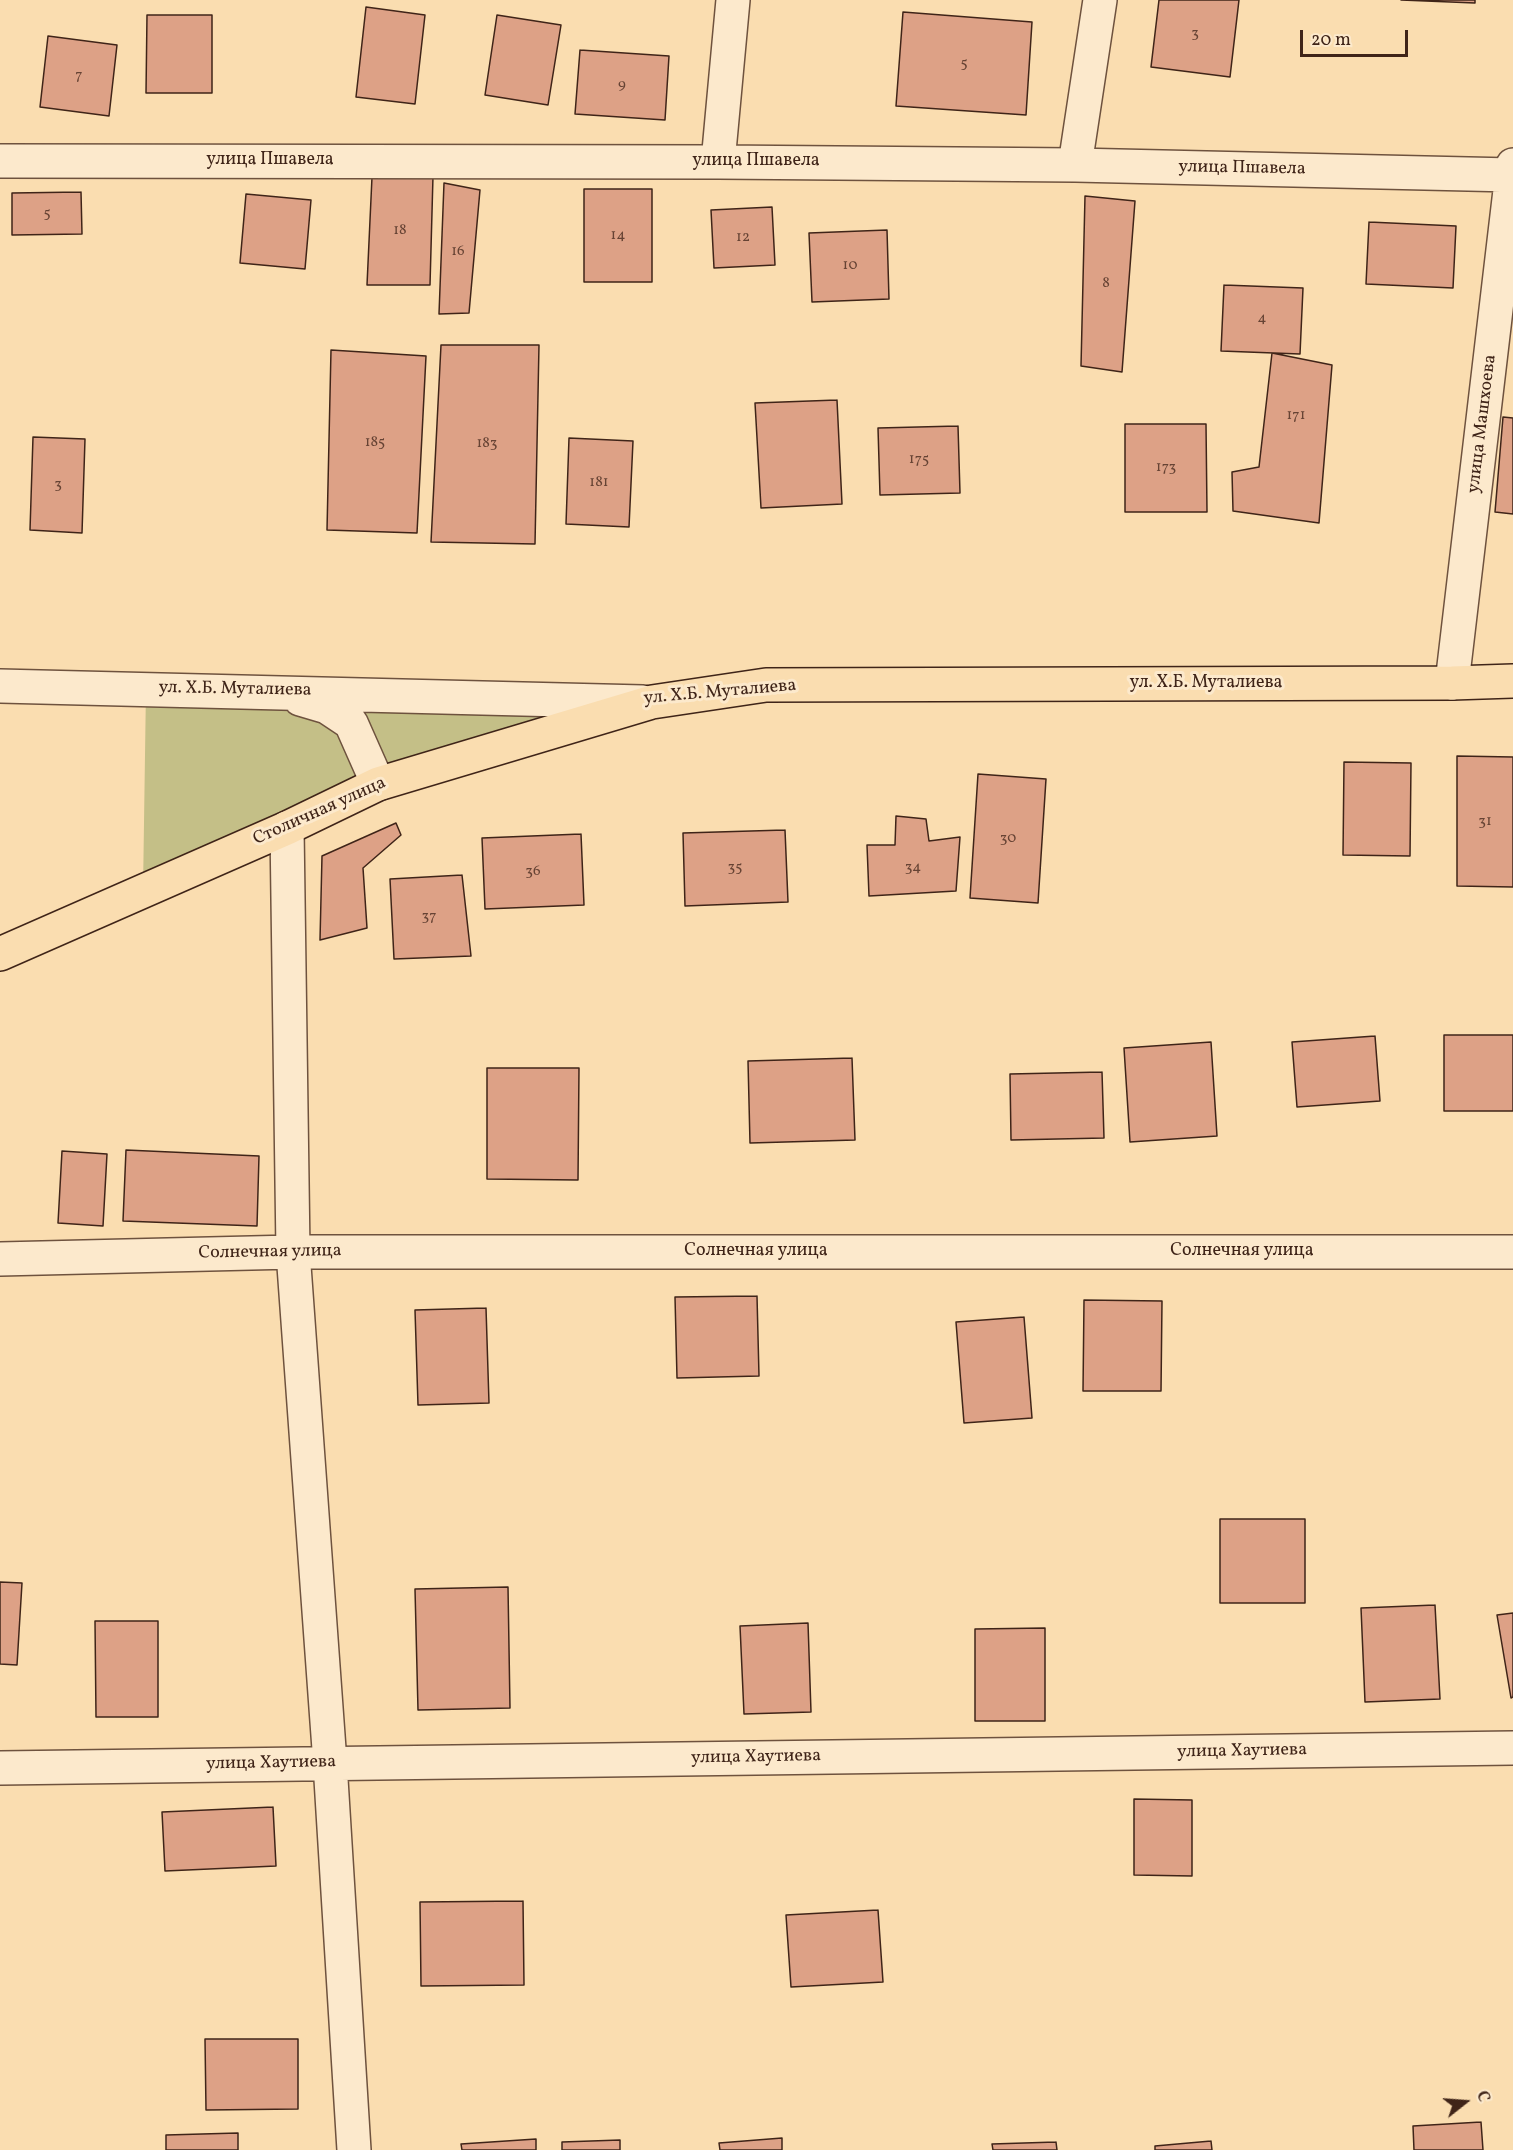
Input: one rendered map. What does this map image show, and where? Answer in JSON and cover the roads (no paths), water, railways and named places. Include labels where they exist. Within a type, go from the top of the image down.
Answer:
[{"type":"main road","name":"ул. Х.Б. Муталиева","points":[[652,702],[766,686],[1513,681]]},
{"type":"main road","name":"Столичная улица","points":[[0,954],[287,828],[378,784],[652,702]]},
{"type":"street","points":[[718,162],[733,0]]},
{"type":"street","points":[[1075,165],[1100,0]]},
{"type":"street","name":"улица Пшавела","points":[[0,161],[718,162],[1512,170]]},
{"type":"street","name":"улица Машхоева","points":[[1452,683],[1512,170]]},
{"type":"street","name":"ул. Х.Б. Муталиева","points":[[0,686],[652,702]]},
{"type":"street","points":[[273,691],[327,707],[351,723],[378,784]]},
{"type":"street","points":[[287,828],[292,1252],[330,1764],[354,2150]]},
{"type":"street","name":"Солнечная улица","points":[[0,1259],[292,1252],[1513,1252]]},
{"type":"street","name":"улица Хаутиева","points":[[0,1768],[1513,1748]]}]
